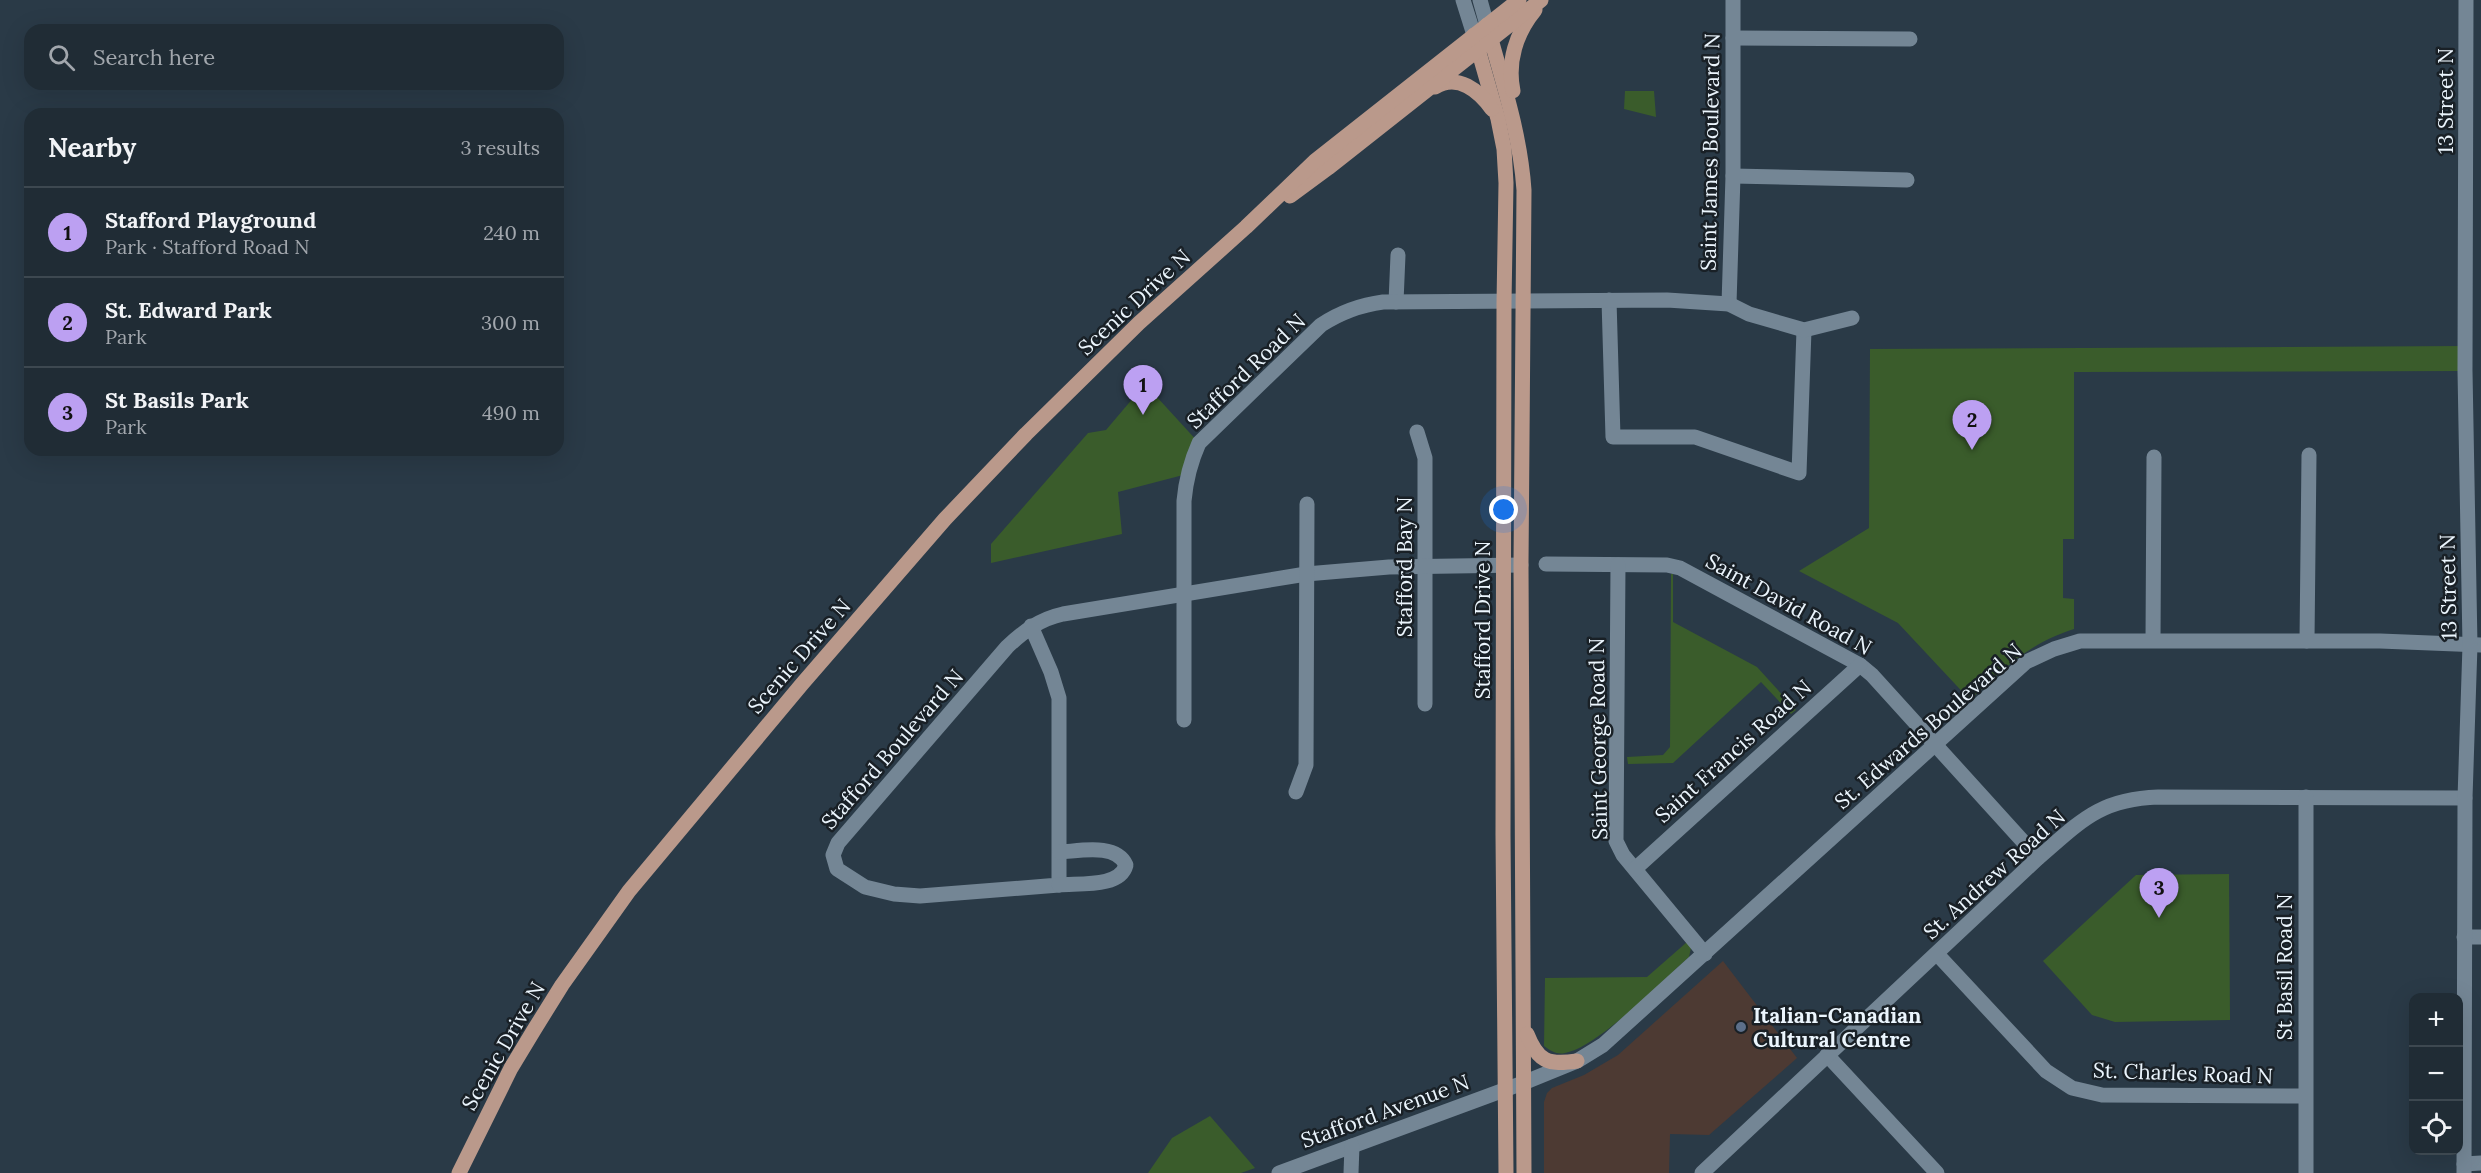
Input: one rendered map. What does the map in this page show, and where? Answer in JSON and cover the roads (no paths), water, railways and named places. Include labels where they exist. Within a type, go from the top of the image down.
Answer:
[{"type":"main road","name":"Scenic Drive N","points":[[1246,227],[1328,168],[1422,94],[1519,0]]},
{"type":"main road","name":"Scenic Drive N","points":[[459,1173],[511,1068],[562,985],[628,891],[945,519],[1026,434],[1139,323],[1246,227],[1315,161],[1483,37],[1543,0]]},
{"type":"main road","points":[[1515,121],[1516,104],[1511,67],[1515,46],[1524,25],[1543,0]]},
{"type":"main road","name":"Stafford Drive N","points":[[1483,37],[1506,167],[1503,565],[1503,943],[1506,1173]]},
{"type":"main road","name":"Stafford Drive N","points":[[1483,37],[1515,121],[1524,190],[1521,565],[1524,1173]]},
{"type":"main road","points":[[1422,94],[1442,82],[1466,85],[1480,93],[1498,119]]},
{"type":"main road","points":[[1524,1027],[1532,1048],[1539,1056],[1549,1062],[1577,1061]]},
{"type":"street","name":"Stafford Drive N","points":[[1463,0],[1483,37]]},
{"type":"street","name":"Stafford Drive N","points":[[1480,0],[1483,37]]},
{"type":"street","name":"Saint James Boulevard N","points":[[1729,304],[1733,176],[1733,0]]},
{"type":"street","name":"13 Street N","points":[[2464,1168],[2465,798],[2475,645],[2465,371],[2466,0]]},
{"type":"street","points":[[1733,38],[1910,39]]},
{"type":"street","points":[[1733,176],[1907,180]]},
{"type":"street","points":[[1396,302],[1398,255]]},
{"type":"street","name":"Saint James Boulevard N","points":[[1522,300],[1667,300],[1729,304],[1749,314],[1804,330]]},
{"type":"street","name":"Stafford Road N","points":[[1184,594],[1185,487],[1191,460],[1200,443],[1321,325],[1353,308],[1396,302],[1504,303],[1522,300]]},
{"type":"street","points":[[1609,300],[1613,437],[1695,437],[1799,472],[1804,330],[1852,318]]},
{"type":"street","name":"Stafford Bay N","points":[[1417,432],[1425,458],[1425,704]]},
{"type":"street","points":[[2307,641],[2309,455]]},
{"type":"street","points":[[2153,640],[2154,457]]},
{"type":"street","points":[[1296,792],[1306,765],[1307,504]]},
{"type":"street","name":"Saint David Road N","points":[[1546,564],[1667,565],[1680,568],[1860,665],[1872,675],[2038,858]]},
{"type":"street","name":"Stafford Boulevard N","points":[[1060,852],[1111,851],[1123,859],[1126,865],[1119,878],[1110,880],[920,896],[894,894],[865,887],[842,873],[834,863],[833,855],[838,843],[1007,647],[1031,626],[1064,614],[1306,574],[1425,565],[1521,565]]},
{"type":"street","name":"Saint George Road N","points":[[1618,565],[1616,841],[1623,855],[1705,954]]},
{"type":"street","points":[[1184,594],[1184,720]]},
{"type":"street","points":[[1031,626],[1051,672],[1059,698],[1059,885]]},
{"type":"street","name":"St. Edwards Boulevard N","points":[[1505,1089],[1577,1061],[1603,1045],[2026,662],[2054,649],[2080,641],[2153,640],[2379,641],[2475,645]]},
{"type":"street","name":"Saint Francis Road N","points":[[1635,868],[1860,665]]},
{"type":"street","name":"St. Andrew Road N","points":[[1702,1173],[2038,858],[2091,815],[2111,804],[2158,797],[2465,798]]},
{"type":"street","name":"St Basil Road N","points":[[2306,797],[2304,1096],[2306,1173]]},
{"type":"street","points":[[2464,937],[2481,937]]},
{"type":"street","name":"St. Charles Road N","points":[[1937,954],[2046,1071],[2072,1088],[2102,1095],[2304,1096]]},
{"type":"street","points":[[1827,1055],[1929,1170]]},
{"type":"street","name":"Stafford Avenue N","points":[[1279,1173],[1505,1089]]},
{"type":"street","points":[[1352,1146],[1352,1173]]},
{"type":"street","points":[[2464,1168],[2481,1163]]},
{"type":"place","name":"Stafford Playground","points":[[1143,415]]},
{"type":"place","name":"St. Edward Park","points":[[1972,450]]},
{"type":"place","name":"St Basils Park","points":[[2159,918]]},
{"type":"place","name":"Italian-Canadian Cultural Centre","points":[[1741,1027]]}]
